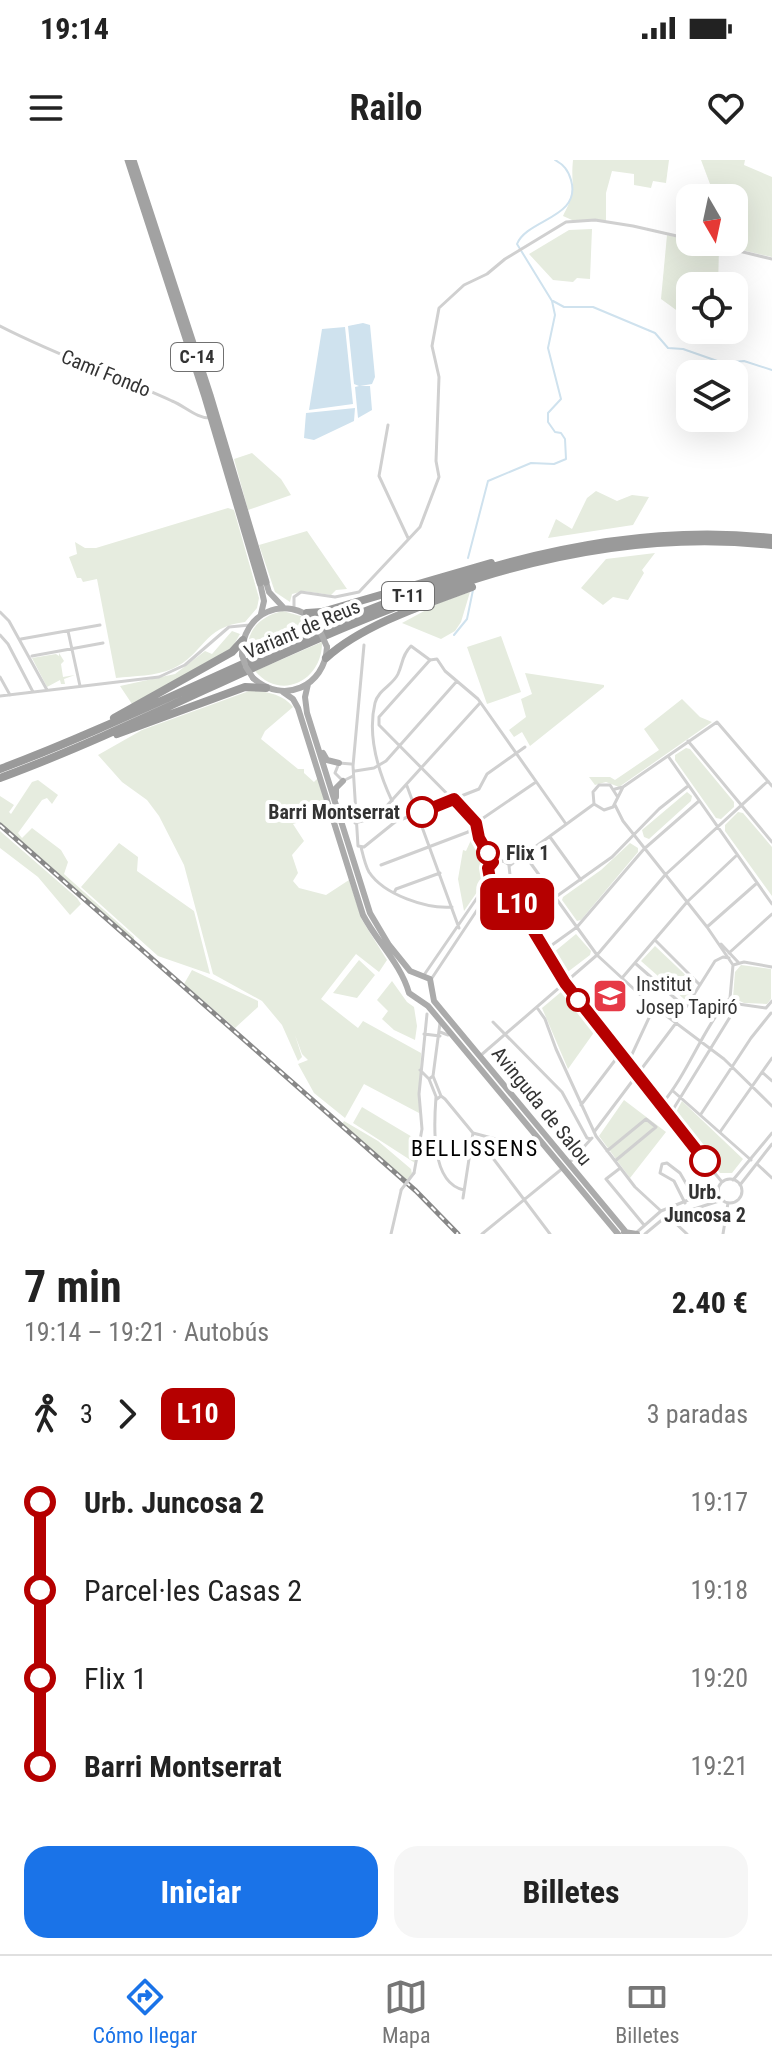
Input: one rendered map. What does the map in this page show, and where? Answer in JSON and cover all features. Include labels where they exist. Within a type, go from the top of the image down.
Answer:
[{"type":"highway","name":"C-14","points":[[130,160],[263,582]]},
{"type":"highway","name":"C-14","points":[[130,160],[210,395],[263,582]]},
{"type":"highway","name":"Variant de Reus","points":[[0,778],[334,624],[484,570],[611,542],[680,536],[772,538]]},
{"type":"highway","name":"Variant de Reus","points":[[0,769],[70,746],[337,630],[423,597],[535,563],[612,548],[680,542],[772,545]]},
{"type":"highway","points":[[326,658],[340,645],[427,604],[499,577],[612,548]]},
{"type":"highway","points":[[307,613],[322,612],[531,553],[553,549],[562,551]]},
{"type":"highway","points":[[70,746],[232,652],[244,638]]},
{"type":"highway","points":[[70,746],[79,749],[245,687],[266,688]]},
{"type":"main road","name":"C-14","points":[[263,582],[283,607]]},
{"type":"main road","name":"C-14","points":[[261,614],[263,582]]},
{"type":"main road","points":[[283,692],[308,684],[320,672],[327,647],[316,622],[307,613],[283,607],[261,614],[250,625],[244,638],[242,655],[253,678],[266,688],[283,692],[293,699],[327,760],[339,763]]},
{"type":"main road","points":[[308,684],[304,715],[363,915],[406,979],[411,996],[420,999],[440,1019],[621,1233],[636,1234]]},
{"type":"main road","points":[[314,737],[370,913],[402,961],[432,982],[430,993],[420,999]]},
{"type":"main road","points":[[339,813],[336,788],[345,781]]},
{"type":"main road","points":[[406,979],[420,975]]},
{"type":"main road","name":"Avinguda de Salou","points":[[430,993],[564,1167]]},
{"type":"street","points":[[294,608],[294,597],[301,592],[335,597],[359,592],[420,527],[439,477],[436,461],[439,377],[432,346],[439,308],[464,285],[487,274],[566,222],[595,220],[676,236]]},
{"type":"street","points":[[748,253],[772,259]]},
{"type":"street","name":"Camí Fondo","points":[[0,326],[37,345],[175,402],[199,416],[211,418]]},
{"type":"street","points":[[388,425],[379,476],[408,538]]},
{"type":"street","points":[[0,612],[30,656],[47,690]]},
{"type":"street","points":[[20,640],[100,625]]},
{"type":"street","points":[[0,696],[171,673],[185,665],[217,634],[250,625]]},
{"type":"street","points":[[236,627],[244,638]]},
{"type":"street","points":[[68,631],[80,686]]},
{"type":"street","points":[[0,635],[33,692]]},
{"type":"street","points":[[30,656],[103,643]]},
{"type":"street","points":[[364,645],[352,766],[355,823],[360,846],[370,872],[394,893],[452,907]]},
{"type":"street","points":[[392,801],[379,766],[372,730],[375,704],[398,675],[403,655],[411,646],[420,649],[480,703],[566,824]]},
{"type":"street","points":[[432,660],[379,722],[381,728],[476,823],[479,838],[493,862]]},
{"type":"street","points":[[0,677],[10,695]]},
{"type":"street","points":[[354,789],[335,773],[339,763],[379,766],[400,747],[457,681]]},
{"type":"street","points":[[355,823],[378,815],[480,703]]},
{"type":"street","points":[[615,789],[623,787],[717,722],[772,786]]},
{"type":"street","points":[[688,741],[772,842]]},
{"type":"street","points":[[360,846],[387,827],[479,789],[487,774],[525,747]]},
{"type":"street","points":[[668,756],[772,904]]},
{"type":"street","points":[[345,781],[353,776]]},
{"type":"street","points":[[480,1056],[597,955],[665,875],[768,781]]},
{"type":"street","points":[[381,865],[466,833],[536,782]]},
{"type":"street","points":[[594,804],[592,795],[597,787],[607,784],[615,789],[617,796]]},
{"type":"street","points":[[407,786],[459,928]]},
{"type":"street","points":[[555,897],[612,857],[688,786]]},
{"type":"street","points":[[623,787],[615,805],[623,821],[707,927],[733,965],[730,998],[713,1020],[673,1091],[660,1106]]},
{"type":"street","points":[[545,950],[577,927],[644,849],[699,801]]},
{"type":"street","points":[[509,866],[594,804]]},
{"type":"street","points":[[594,804],[623,821]]},
{"type":"street","points":[[607,809],[615,805]]},
{"type":"street","points":[[466,833],[479,838]]},
{"type":"street","points":[[549,836],[581,880]]},
{"type":"street","points":[[524,854],[597,955],[654,1006],[711,1048],[772,1106]]},
{"type":"street","points":[[622,978],[687,902],[737,855]]},
{"type":"street","points":[[503,861],[509,866],[510,875],[504,882],[495,883],[490,879],[488,868],[493,862],[503,861]]},
{"type":"street","points":[[394,893],[396,889],[440,873]]},
{"type":"street","points":[[420,975],[459,928],[490,879]]},
{"type":"street","points":[[504,882],[565,983],[636,1077],[722,1182]]},
{"type":"street","points":[[432,982],[434,972],[495,883]]},
{"type":"street","points":[[707,927],[757,883]]},
{"type":"street","points":[[455,913],[465,918]]},
{"type":"street","points":[[482,1234],[589,1146],[718,958],[729,956],[772,914]]},
{"type":"street","points":[[655,939],[700,985]]},
{"type":"street","points":[[729,956],[738,962],[772,965]]},
{"type":"street","points":[[733,965],[738,962]]},
{"type":"street","points":[[635,963],[685,1007]]},
{"type":"street","points":[[701,1114],[772,1013],[766,1008],[738,1004],[730,998]]},
{"type":"street","points":[[766,1008],[772,1003]]},
{"type":"street","points":[[669,1116],[738,1004]]},
{"type":"street","points":[[627,1065],[654,1006]]},
{"type":"street","points":[[537,1008],[545,1019],[594,1136],[661,1211]]},
{"type":"street","points":[[391,1234],[401,1190],[415,1171],[422,1129],[420,1070],[427,1014]]},
{"type":"street","points":[[440,1019],[431,1078],[438,1097],[439,1163],[446,1179],[464,1190]]},
{"type":"street","points":[[493,1022],[562,1092],[587,1138],[594,1136]]},
{"type":"street","name":"Avinguda de Salou","points":[[440,1034],[447,1033],[535,1139],[564,1167]]},
{"type":"street","points":[[424,1034],[440,1034]]},
{"type":"street","points":[[581,1105],[619,1055]]},
{"type":"street","points":[[720,1132],[772,1058]]},
{"type":"street","points":[[420,1070],[431,1078]]},
{"type":"street","points":[[762,1072],[772,1081]]},
{"type":"street","points":[[562,1092],[572,1086]]},
{"type":"street","points":[[673,1091],[751,1160]]},
{"type":"street","points":[[438,1097],[473,1133],[518,1145],[535,1139]]},
{"type":"street","points":[[607,1151],[646,1119],[656,1127],[615,1161]]},
{"type":"street","points":[[591,1125],[601,1125]]},
{"type":"street","points":[[463,1198],[473,1133]]},
{"type":"street","points":[[636,1234],[661,1211],[695,1199],[718,1188],[722,1182],[733,1180],[772,1133]]},
{"type":"street","points":[[483,1145],[488,1138]]},
{"type":"street","points":[[472,1142],[483,1145],[550,1234]]},
{"type":"street","points":[[728,1203],[739,1197],[740,1185],[772,1144]]},
{"type":"street","points":[[685,1203],[674,1181],[660,1173],[662,1164],[667,1163],[680,1173],[695,1199]]},
{"type":"street","points":[[756,1164],[772,1178]]},
{"type":"street","points":[[620,1168],[606,1179],[644,1225]]},
{"type":"street","points":[[733,1180],[740,1185]]},
{"type":"street","points":[[718,1188],[722,1200]]},
{"type":"street","points":[[645,1234],[669,1217],[722,1200],[728,1203]]},
{"type":"street","points":[[723,1234],[728,1203]]},
{"type":"street","points":[[669,1217],[687,1234]]},
{"type":"shaded area","points":[[573,160],[669,160],[666,183],[653,181],[651,188],[634,185],[634,174],[612,171],[606,193],[606,221],[572,220],[563,216],[572,193]]},
{"type":"shaded area","points":[[701,160],[745,160],[744,165],[772,177],[772,257],[748,251],[748,184],[710,184]]},
{"type":"shaded area","points":[[592,229],[590,279],[577,278],[573,282],[553,280],[529,254],[569,230]]},
{"type":"shaded area","points":[[667,235],[676,237],[676,256],[719,256],[718,272],[676,272],[676,310],[661,299]]},
{"type":"shaded area","points":[[252,453],[281,479],[291,495],[248,510],[234,459]]},
{"type":"shaded area","points":[[596,491],[617,501],[632,495],[649,497],[633,525],[548,538],[556,519],[572,529],[587,498]]},
{"type":"shaded area","points":[[228,508],[234,510],[259,598],[257,608],[245,622],[220,629],[183,663],[172,669],[116,678],[97,579],[83,582],[77,578],[69,557],[77,554],[75,542],[85,548],[96,548]]},
{"type":"shaded area","points":[[307,531],[347,589],[336,590],[331,595],[304,591],[292,594],[290,602],[275,592],[259,545]]},
{"type":"shaded area","points":[[655,553],[642,570],[644,573],[628,600],[613,597],[603,605],[581,588],[606,559]]},
{"type":"shaded area","points":[[470,592],[461,622],[455,631],[441,639],[402,623],[439,603]]},
{"type":"shaded area","points":[[283,611],[304,617],[316,627],[248,656],[249,640],[255,626],[274,613]]},
{"type":"shaded area","points":[[232,631],[240,634],[232,648],[132,704],[120,686],[175,674],[205,651],[212,654]]},
{"type":"shaded area","points":[[501,636],[521,692],[487,704],[467,647]]},
{"type":"shaded area","points":[[322,642],[316,667],[299,682],[277,685],[255,671]]},
{"type":"shaded area","points":[[59,653],[64,661],[61,664],[63,677],[75,675],[64,679],[65,684],[61,684],[60,680],[47,687],[32,658],[59,656]]},
{"type":"shaded area","points":[[525,673],[604,687],[530,746],[522,732],[514,737],[509,730],[526,717],[521,699],[532,694]]},
{"type":"shaded area","points":[[249,691],[273,694],[293,707],[265,731],[261,739],[298,769],[304,769],[304,773],[314,782],[318,778],[326,807],[314,811],[315,817],[293,824],[304,841],[292,855],[298,873],[293,881],[299,888],[326,895],[349,880],[362,920],[387,960],[379,972],[356,954],[321,999],[358,1028],[363,1021],[421,1053],[419,1113],[364,1084],[345,1118],[314,1093],[298,1064],[308,1060],[302,1054],[295,1035],[302,1057],[298,1061],[282,1025],[262,1001],[213,974],[184,865],[159,816],[147,800],[122,782],[98,755],[142,730]]},
{"type":"shaded area","points":[[682,699],[700,717],[712,722],[619,787],[606,782],[595,785],[589,777],[610,777],[615,780],[659,750],[644,729]]},
{"type":"shaded area","points":[[686,748],[734,802],[734,807],[721,819],[716,818],[675,760],[675,755]]},
{"type":"shaded area","points":[[38,780],[58,795],[52,804],[47,798],[42,800],[18,833],[22,838],[32,828],[61,850],[68,862],[64,874],[134,940],[0,823],[0,796],[14,805],[9,812],[11,814],[32,782]]},
{"type":"shaded area","points":[[687,792],[692,796],[691,801],[649,839],[644,837],[642,830]]},
{"type":"shaded area","points":[[738,812],[743,813],[772,847],[772,896],[725,831],[725,825]]},
{"type":"shaded area","points":[[0,831],[77,898],[81,904],[70,915],[38,877],[0,848]]},
{"type":"shaded area","points":[[471,840],[476,842],[486,860],[482,869],[484,882],[464,911],[458,879],[463,850],[466,851]]},
{"type":"shaded area","points":[[119,843],[138,857],[137,871],[194,911],[210,974],[158,956],[81,887]]},
{"type":"shaded area","points":[[630,843],[638,848],[638,852],[577,921],[563,897],[601,870]]},
{"type":"shaded area","points":[[576,934],[591,951],[590,955],[565,974],[553,953]]},
{"type":"shaded area","points":[[655,946],[694,983],[694,990],[688,999],[684,999],[641,961]]},
{"type":"shaded area","points":[[359,960],[375,975],[357,998],[333,993]]},
{"type":"shaded area","points":[[741,965],[771,969],[771,999],[767,1004],[744,1003],[733,998],[735,972]]},
{"type":"shaded area","points":[[192,970],[258,1001],[258,1007],[235,1028],[184,984]]},
{"type":"shaded area","points":[[392,981],[414,1007],[417,1026],[415,1040],[394,1030],[382,1019],[388,1011],[377,1000]]},
{"type":"shaded area","points":[[561,992],[566,993],[595,1031],[568,1069],[542,1008]]},
{"type":"shaded area","points":[[624,1100],[666,1132],[630,1178],[599,1136]]},
{"type":"shaded area","points":[[682,1101],[743,1159],[732,1173],[720,1173],[674,1116]]},
{"type":"shaded area","points":[[362,1107],[419,1141],[415,1163],[353,1123]]},
{"type":"shaded area","points":[[344,1121],[378,1141],[411,1169],[412,1174],[407,1181],[342,1124]]},
{"type":"water","points":[[370,325],[375,377],[372,384],[360,386],[370,386],[372,410],[358,418],[355,387],[359,386],[354,384],[348,326]]},
{"type":"water","points":[[345,327],[353,404],[309,410],[322,329]]},
{"type":"water","points":[[355,408],[354,421],[314,440],[304,438],[306,413]]},
{"type":"waterway","points":[[468,558],[488,481],[531,463],[554,464],[566,459],[565,439],[548,422],[548,413],[561,399],[548,348],[555,315],[552,301],[517,244],[531,229],[569,203],[571,180],[565,168],[555,160]]},
{"type":"waterway","points":[[553,301],[564,307],[593,307],[655,333],[668,348],[683,349],[723,363],[744,361],[772,370]]},
{"type":"waterway","points":[[454,635],[467,619],[473,590]]},
{"type":"railway","points":[[0,825],[416,1191],[458,1234]]},
{"type":"bus line","name":"L10","points":[[422,812],[454,799],[476,823],[479,838],[493,862],[487,873],[490,879],[497,883],[504,882],[565,983],[705,1161]]},
{"type":"place","name":"Barri Montserrat","points":[[422,812]]},
{"type":"place","name":"Flix 1","points":[[488,853]]},
{"type":"place","name":"Institut Josep Tapiró","points":[[610,996]]},
{"type":"place","name":"Urb. Juncosa 2","points":[[705,1161]]},
{"type":"district","name":"BELLISSENS","points":[[475,1148]]}]
